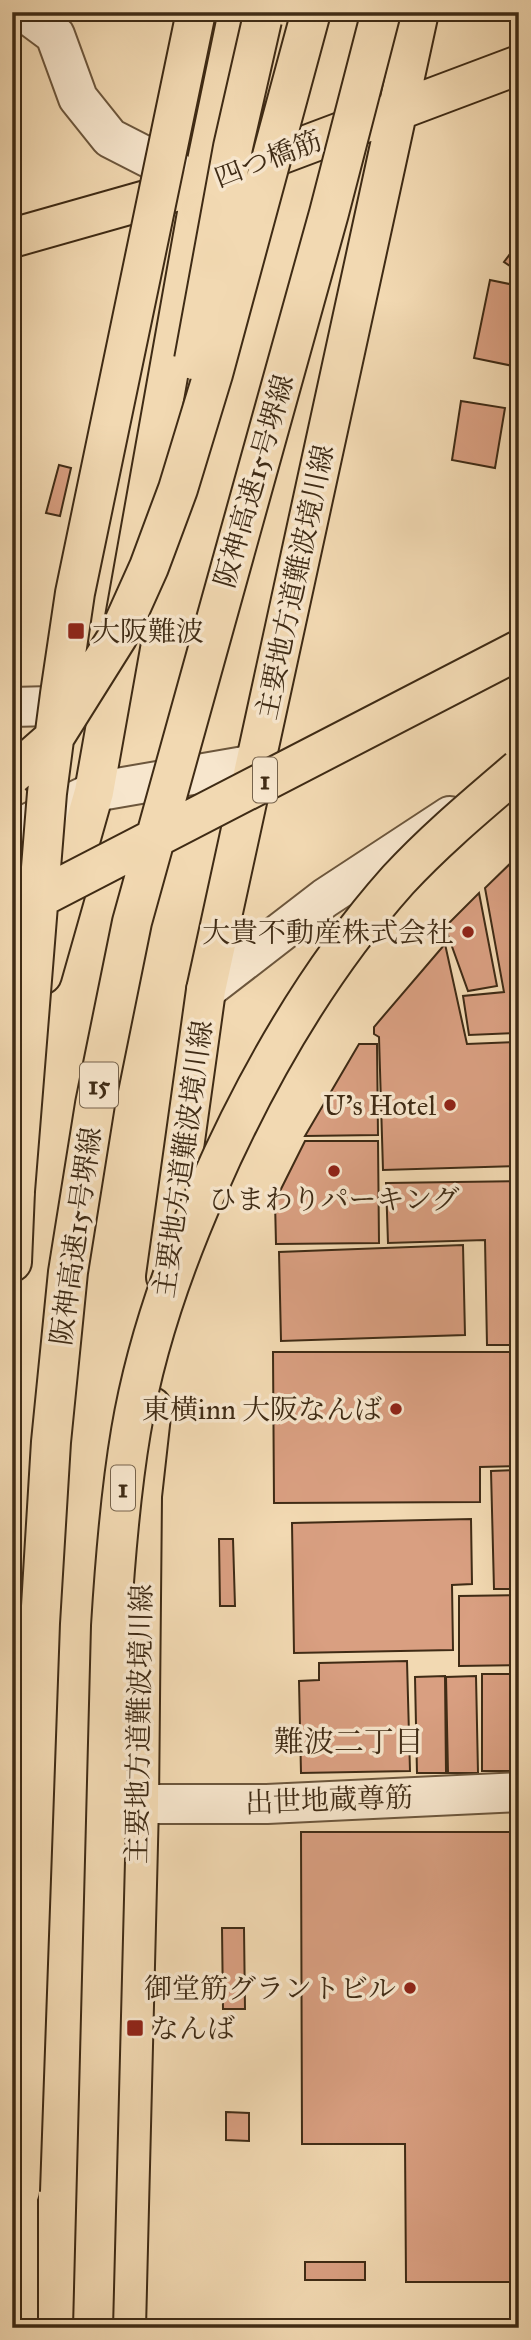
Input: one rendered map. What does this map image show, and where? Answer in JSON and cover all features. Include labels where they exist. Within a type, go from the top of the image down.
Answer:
[{"type":"main road","points":[[12,1262],[15,1191],[39,893],[60,694],[75,593],[196,12]]},
{"type":"main road","points":[[12,1079],[94,792],[202,185],[237,12]]},
{"type":"main road","points":[[149,568],[169,494],[233,146],[264,12]]},
{"type":"main road","points":[[12,775],[54,738],[118,636],[149,568],[178,489],[213,373],[310,12]]},
{"type":"main road","name":"阪神高速15号堺線","points":[[18,2328],[20,2191],[40,1623],[51,1441],[68,1272],[95,1104],[132,922],[329,213],[381,12]]},
{"type":"main road","name":"主要地方道難波境川線","points":[[126,2328],[139,1804],[142,1496],[171,1230],[206,990],[419,12]]},
{"type":"main road","name":"四つ橋筋","points":[[12,238],[202,185],[519,65]]},
{"type":"main road","name":"1","points":[[12,912],[519,650]]},
{"type":"main road","name":"1","points":[[93,2328],[111,1626],[118,1528],[131,1430],[155,1326],[189,1231],[237,1121],[289,1026],[345,946],[398,880],[458,820],[519,770]]},
{"type":"main road","points":[[12,1962],[20,2191]]},
{"type":"street","points":[[24,12],[55,35],[78,98],[110,138],[202,185]]},
{"type":"street","points":[[12,707],[111,704]]},
{"type":"street","points":[[12,831],[94,792],[256,764]]},
{"type":"street","points":[[206,990],[325,898],[519,770]]},
{"type":"street","name":"出世地蔵尊筋","points":[[139,1804],[267,1804],[519,1792]]},
{"type":"building","points":[[519,242],[519,272],[504,262]]},
{"type":"building","points":[[490,280],[519,286],[518,367],[474,358]]},
{"type":"building","points":[[461,401],[505,408],[495,468],[452,460]]},
{"type":"building","points":[[59,465],[71,468],[60,516],[46,513]]},
{"type":"building","points":[[519,855],[519,1033],[469,1035],[463,996],[504,992],[485,888]]},
{"type":"building","points":[[479,893],[497,986],[468,991],[445,927]]},
{"type":"building","name":"U's Hotel","points":[[445,944],[467,1044],[519,1042],[519,1166],[383,1170],[379,1037],[374,1034],[374,1027]]},
{"type":"building","points":[[359,1044],[377,1044],[378,1135],[305,1136]]},
{"type":"building","name":"ひまわりパーキング","points":[[305,1141],[378,1141],[379,1243],[276,1244],[275,1201]]},
{"type":"building","points":[[519,1181],[519,1345],[487,1345],[485,1240],[388,1243],[386,1183]]},
{"type":"building","points":[[463,1245],[465,1335],[281,1341],[279,1252]]},
{"type":"building","name":"東横inn 大阪なんば","points":[[273,1352],[519,1352],[519,1466],[480,1467],[480,1502],[274,1503]]},
{"type":"building","points":[[519,1470],[519,1589],[494,1589],[491,1471]]},
{"type":"building","points":[[471,1519],[472,1584],[452,1585],[453,1650],[294,1653],[292,1523]]},
{"type":"building","points":[[219,1539],[233,1539],[235,1606],[220,1606]]},
{"type":"building","points":[[519,1595],[519,1665],[459,1666],[459,1596]]},
{"type":"building","points":[[407,1661],[410,1771],[301,1773],[299,1681],[319,1680],[319,1663]]},
{"type":"building","points":[[482,1674],[519,1674],[519,1771],[482,1771]]},
{"type":"building","points":[[445,1676],[446,1773],[417,1773],[415,1677]]},
{"type":"building","points":[[476,1676],[478,1773],[448,1773],[446,1677]]},
{"type":"building","name":"御堂筋グラントビル","points":[[301,1832],[519,1832],[519,2282],[406,2282],[405,2144],[302,2144]]},
{"type":"building","points":[[222,1928],[244,1928],[245,2009],[223,2009]]},
{"type":"building","points":[[226,2112],[249,2113],[249,2141],[226,2140]]},
{"type":"building","points":[[305,2262],[365,2262],[365,2280],[305,2280]]},
{"type":"place","name":"大阪難波","points":[[76,631]]},
{"type":"place","name":"大貴不動産株式会社","points":[[468,932]]},
{"type":"place","name":"U's Hotel","points":[[450,1105]]},
{"type":"place","name":"ひまわりパーキング","points":[[334,1171]]},
{"type":"place","name":"東横inn 大阪なんば","points":[[396,1409]]},
{"type":"place","name":"御堂筋グラントビル","points":[[410,1988]]},
{"type":"place","name":"なんば","points":[[135,2028]]},
{"type":"district","name":"難波二丁目","points":[[349,1742]]}]
